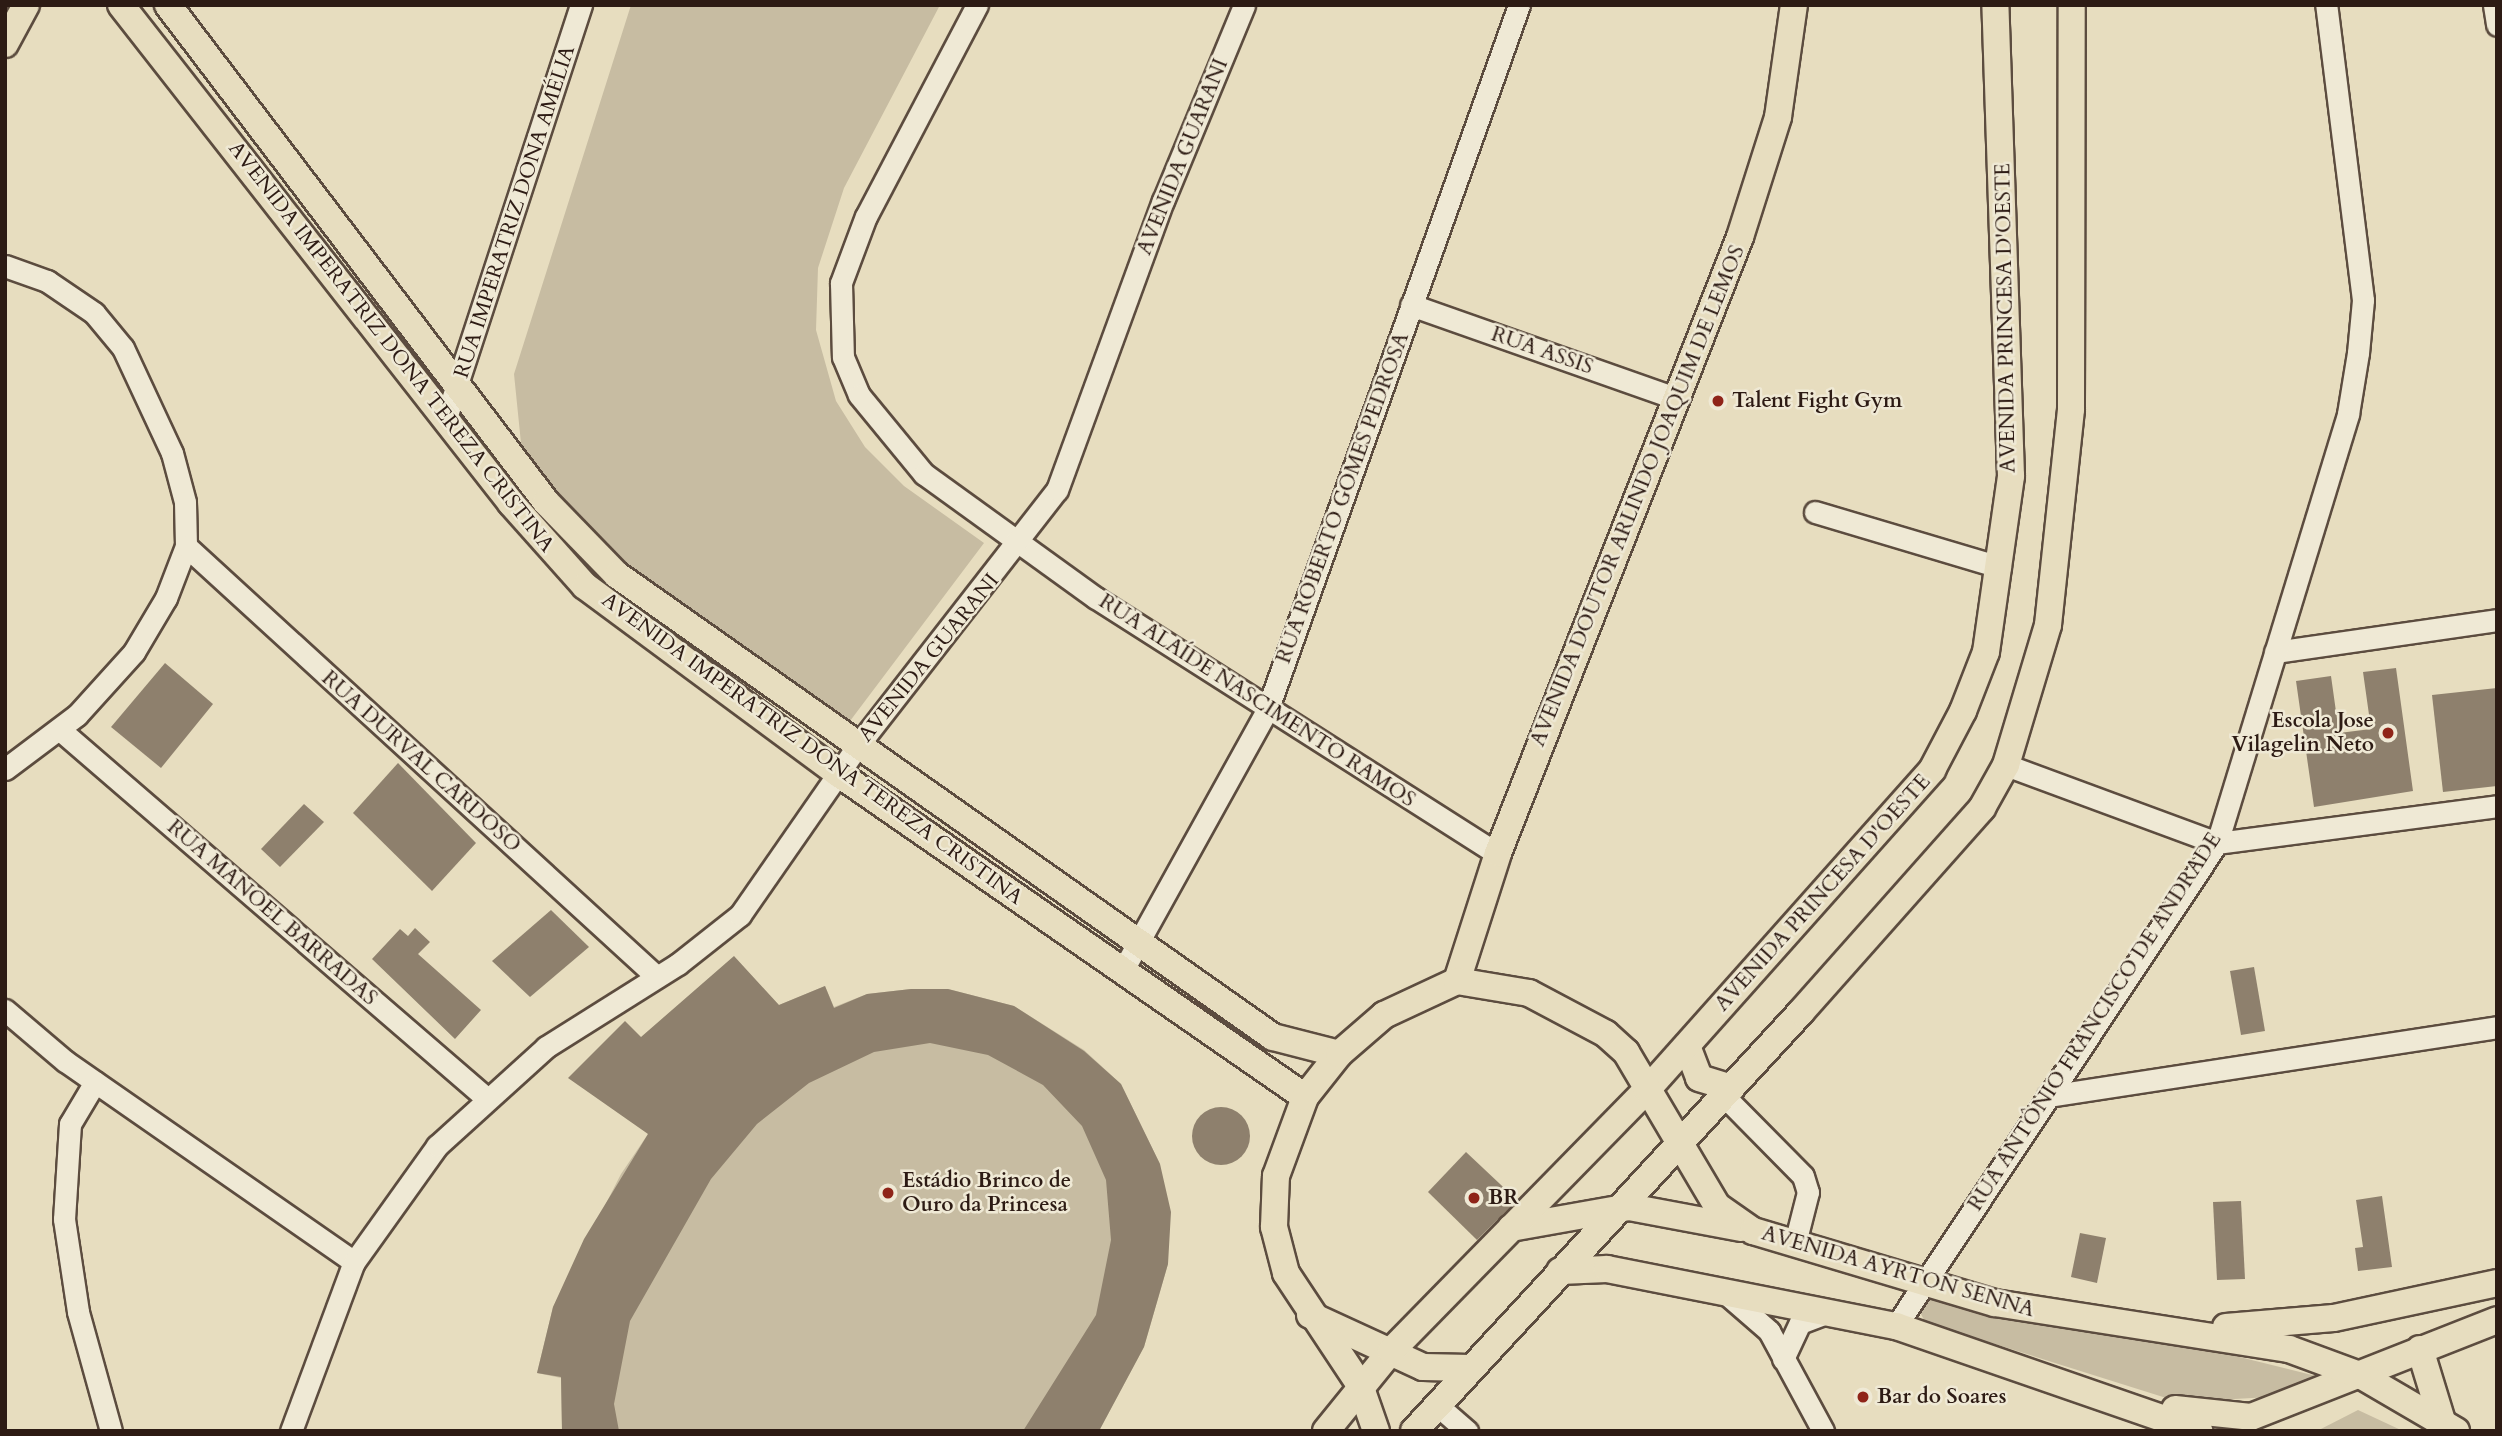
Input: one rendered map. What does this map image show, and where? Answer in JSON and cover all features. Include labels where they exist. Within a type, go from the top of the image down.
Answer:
[{"type":"main road","points":[[5,44],[26,5]]},
{"type":"main road","name":"AVENIDA IMPERATRIZ DONA TEREZA CRISTINA","points":[[121,5],[446,418],[585,586],[839,774],[1305,1097]]},
{"type":"main road","name":"AVENIDA IMPERATRIZ DONA TEREZA CRISTINA","points":[[168,5],[570,531],[617,575],[1273,1037],[1339,1054]]},
{"type":"main road","name":"AVENIDA DOUTOR ARLINDO JOAQUIM DE LEMOS","points":[[1457,981],[1497,854],[1672,397],[1740,237],[1778,117],[1794,5]]},
{"type":"main road","name":"AVENIDA PRINCESA D'OESTE","points":[[1326,1431],[1360,1385],[1391,1351],[1647,1090],[1932,770],[1986,652],[2011,476],[2011,363],[1995,5]]},
{"type":"main road","points":[[1414,1431],[1728,1092],[1982,808],[2006,765],[2048,625],[2071,409],[2073,5]]},
{"type":"main road","points":[[1376,1431],[1360,1385],[1309,1314],[1286,1273],[1273,1227],[1276,1176],[1305,1097],[1339,1054],[1384,1015],[1457,981]]},
{"type":"main road","name":"AVENIDA AYRTON SENNA","points":[[1457,981],[1529,993],[1582,1016],[1626,1052],[1717,1206],[1752,1231],[1995,1303],[2289,1349],[2362,1376],[2449,1427]]},
{"type":"main road","points":[[1686,1046],[1699,1078],[1728,1092]]},
{"type":"main road","points":[[1511,1228],[1619,1209],[1651,1209],[1752,1231]]},
{"type":"main road","points":[[1560,1271],[1607,1269],[1726,1296],[1830,1312],[1896,1326],[2072,1382],[2199,1431]]},
{"type":"main road","points":[[2150,1327],[2334,1318],[2497,1283]]},
{"type":"main road","points":[[1309,1314],[1441,1371],[1471,1368]]},
{"type":"main road","points":[[2072,1382],[2234,1419],[2303,1401],[2420,1349],[2497,1320]]},
{"type":"main road","points":[[2420,1349],[2449,1427]]},
{"type":"street","name":"RUA IMPERATRIZ DONA AMÉLIA","points":[[446,418],[461,385],[581,5]]},
{"type":"street","name":"RUA ALAÍDE NASCIMENTO RAMOS","points":[[977,5],[866,216],[841,283],[839,320],[844,357],[859,395],[901,451],[1096,598],[1497,854]]},
{"type":"street","name":"AVENIDA GUARANI","points":[[292,1431],[354,1262],[437,1146],[485,1097],[546,1047],[657,977],[740,915],[859,744],[1022,542],[1080,441],[1163,201],[1244,5]]},
{"type":"street","name":"RUA ROBERTO GOMES PEDROSA","points":[[1123,970],[1268,708],[1519,5]]},
{"type":"street","name":"RUA ANTÔNIO FRANCISCO DE ANDRADE","points":[[1896,1326],[2217,842],[2348,414],[2363,300],[2326,5]]},
{"type":"street","points":[[2494,5],[2497,25]]},
{"type":"street","points":[[5,266],[47,281],[75,300],[123,348],[172,453],[185,502],[186,546],[166,598],[134,652],[59,729],[5,769]]},
{"type":"street","name":"RUA ASSIS","points":[[1411,305],[1672,397]]},
{"type":"street","points":[[1815,512],[2000,567]]},
{"type":"street","name":"RUA DURVAL CARDOSO","points":[[186,546],[657,977]]},
{"type":"street","points":[[2275,652],[2497,620]]},
{"type":"street","name":"RUA MANOEL BARRADAS","points":[[59,729],[485,1097]]},
{"type":"street","points":[[2006,765],[2217,842],[2497,806]]},
{"type":"street","points":[[5,1010],[95,1082],[354,1262]]},
{"type":"street","points":[[2048,1096],[2497,1027]]},
{"type":"street","points":[[95,1082],[70,1124],[64,1219],[78,1312],[111,1431]]},
{"type":"street","points":[[1728,1092],[1803,1176],[1808,1192],[1795,1243]]},
{"type":"street","points":[[1726,1296],[1762,1321],[1822,1431]]},
{"type":"street","points":[[1783,1359],[1800,1324],[1830,1312]]},
{"type":"street","points":[[1437,1405],[1467,1431]]},
{"type":"shaded area","points":[[631,5],[940,5],[844,188],[818,268],[816,330],[836,401],[865,447],[904,486],[984,543],[850,721],[616,558],[522,453],[514,374]]},
{"type":"shaded area","name":"Estádio Brinco de Ouro da Princesa","points":[[825,986],[834,1007],[867,994],[911,989],[948,989],[1014,1006],[1084,1050],[1121,1084],[1160,1164],[1168,1264],[1144,1347],[1099,1431],[562,1431],[561,1378],[537,1373],[553,1307],[621,1174],[648,1134],[779,1005]]},
{"type":"shaded area","points":[[1940,1299],[2110,1336],[2195,1346],[2316,1376],[2271,1397],[2179,1402],[1925,1322],[1920,1312],[1928,1300]]},
{"type":"shaded area","points":[[2358,1410],[2403,1431],[2317,1431]]},
{"type":"building","points":[[165,663],[213,704],[161,768],[111,727]]},
{"type":"building","points":[[2396,668],[2413,791],[2314,807],[2296,681],[2331,676],[2339,733],[2371,729],[2363,672]]},
{"type":"building","points":[[2497,688],[2497,786],[2443,792],[2432,695]]},
{"type":"building","points":[[398,763],[476,843],[432,891],[353,813]]},
{"type":"building","points":[[304,804],[324,822],[280,867],[261,849]]},
{"type":"building","points":[[551,910],[589,947],[530,997],[492,961]]},
{"type":"building","points":[[415,928],[430,942],[418,954],[481,1010],[455,1039],[372,959],[400,929],[408,936]]},
{"type":"building","points":[[734,956],[779,1005],[825,986],[834,1008],[867,994],[911,989],[948,989],[1014,1006],[1084,1051],[1121,1084],[1160,1164],[1171,1212],[1168,1264],[1144,1347],[1099,1431],[1023,1431],[1096,1315],[1111,1240],[1106,1180],[1082,1126],[1043,1085],[988,1055],[930,1043],[874,1052],[809,1083],[757,1124],[711,1179],[630,1321],[614,1404],[619,1431],[562,1431],[561,1377],[537,1373],[553,1307],[584,1239],[648,1134],[568,1078],[625,1021],[641,1037]]},
{"type":"building","points":[[2254,967],[2265,1031],[2241,1035],[2230,971]]},
{"type":"building","points":[[1215,1107],[1227,1107],[1242,1115],[1250,1130],[1250,1142],[1242,1157],[1227,1165],[1215,1165],[1200,1157],[1192,1142],[1192,1130],[1200,1115]]},
{"type":"building","name":"BR","points":[[1466,1152],[1517,1200],[1477,1240],[1428,1192]]},
{"type":"building","points":[[2382,1196],[2392,1267],[2358,1271],[2355,1248],[2363,1247],[2356,1200]]},
{"type":"building","points":[[2241,1201],[2245,1279],[2217,1280],[2213,1202]]},
{"type":"building","points":[[2080,1233],[2106,1238],[2097,1283],[2071,1277]]},
{"type":"place","name":"Talent Fight Gym","points":[[1718,401]]},
{"type":"place","name":"Escola Jose Vilagelin Neto","points":[[2388,733]]},
{"type":"place","name":"Estádio Brinco de Ouro da Princesa","points":[[888,1193]]},
{"type":"place","name":"BR","points":[[1474,1198]]},
{"type":"place","name":"Bar do Soares","points":[[1863,1397]]}]
